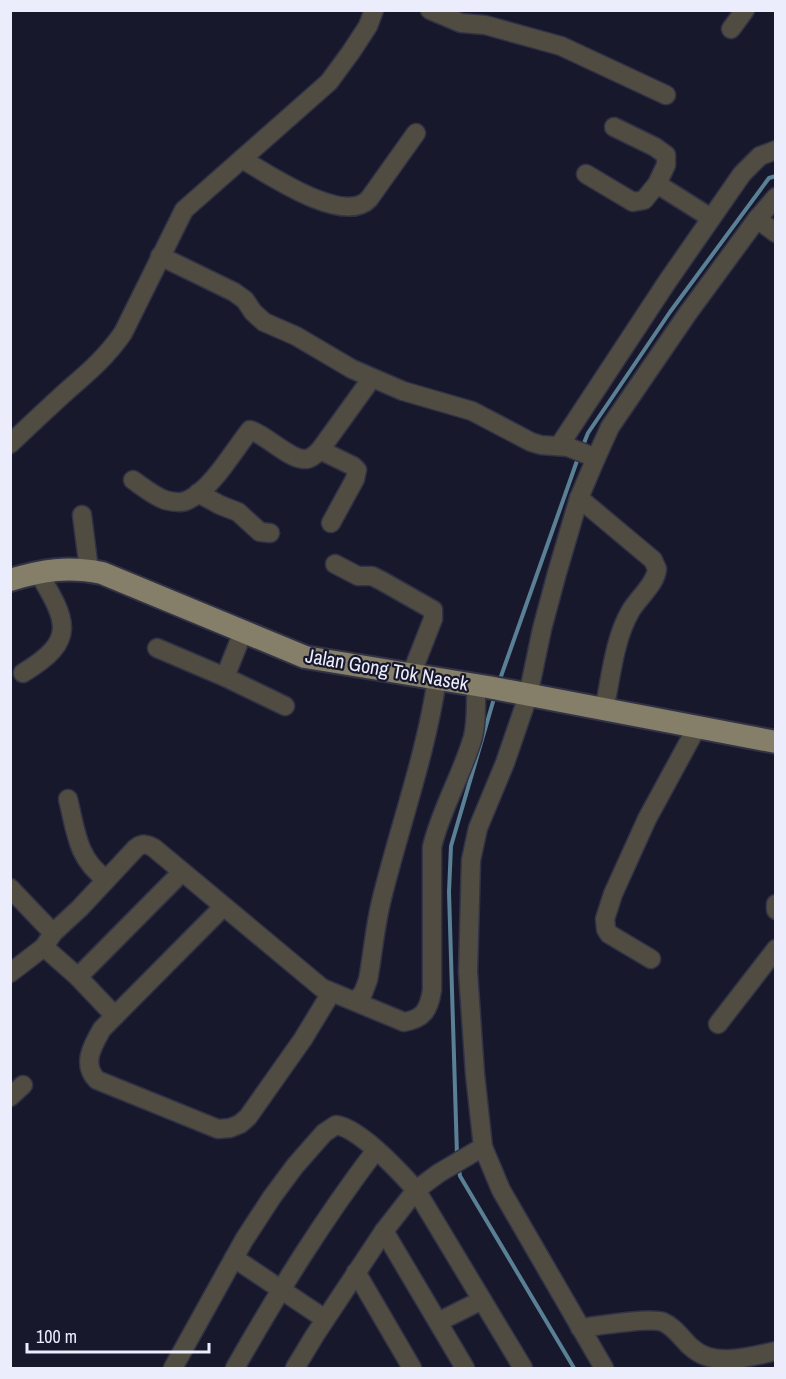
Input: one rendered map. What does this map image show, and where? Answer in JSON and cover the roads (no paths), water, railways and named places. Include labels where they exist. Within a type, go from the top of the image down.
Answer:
[{"type":"main road","name":"Jalan Gong Tok Nasek","points":[[10,580],[38,572],[66,568],[89,570],[102,573],[305,657],[482,686],[776,742]]},
{"type":"street","points":[[10,444],[89,373],[113,347],[123,333],[184,210],[329,82],[368,26],[374,10]]},
{"type":"street","points":[[430,10],[461,23],[485,25],[561,46],[666,95]]},
{"type":"street","points":[[731,29],[745,10]]},
{"type":"street","points":[[586,174],[633,202],[644,200],[657,184],[666,165],[666,155],[655,147],[614,127]]},
{"type":"street","points":[[242,159],[324,203],[341,208],[356,207],[369,199],[416,133]]},
{"type":"street","points":[[563,446],[667,282],[711,218],[750,164],[760,156],[776,150]]},
{"type":"street","points":[[657,184],[711,218]]},
{"type":"street","points":[[604,1368],[479,1149],[468,972],[471,860],[478,828],[505,763],[579,498],[594,457],[617,418],[688,313],[757,219],[776,197]]},
{"type":"street","points":[[757,219],[776,233]]},
{"type":"street","points":[[160,256],[234,292],[245,300],[264,322],[296,336],[331,358],[372,378],[403,391],[471,411],[531,442],[563,446],[594,457]]},
{"type":"street","points":[[133,480],[166,500],[182,501],[198,493],[229,460],[250,430],[303,459],[310,458],[320,450],[372,378]]},
{"type":"street","points":[[320,450],[357,470],[355,479],[331,522]]},
{"type":"street","points":[[198,493],[220,506],[238,512],[260,532],[270,533]]},
{"type":"street","points":[[579,498],[653,560],[657,569],[654,579],[630,612],[621,631],[604,710]]},
{"type":"street","points":[[82,515],[89,570]]},
{"type":"street","points":[[335,564],[358,576],[372,576],[433,610],[433,619],[411,675]]},
{"type":"street","points":[[23,673],[56,649],[61,635],[59,610],[38,572]]},
{"type":"street","points":[[225,677],[243,632]]},
{"type":"street","points":[[157,648],[285,706]]},
{"type":"street","points":[[355,1001],[363,993],[368,980],[381,900],[417,775],[432,713],[437,679]]},
{"type":"street","points":[[10,973],[48,940],[142,844],[154,848],[309,979],[331,993],[404,1022],[417,1020],[426,1013],[431,1000],[432,847],[437,826],[473,735],[482,686]]},
{"type":"street","points":[[651,959],[609,934],[605,919],[647,819],[697,727]]},
{"type":"street","points":[[68,799],[84,857],[96,872],[106,879]]},
{"type":"street","points":[[78,976],[182,872]]},
{"type":"street","points":[[10,888],[48,940],[115,1016]]},
{"type":"street","points":[[776,904],[776,910]]},
{"type":"street","points":[[223,907],[102,1029],[91,1049],[89,1066],[92,1075],[97,1080],[218,1129],[230,1128],[240,1124],[255,1107],[303,1039],[331,993]]},
{"type":"street","points":[[718,1024],[776,949]]},
{"type":"street","points":[[176,1368],[234,1258],[278,1189],[295,1166],[330,1128],[336,1125],[342,1126],[376,1150],[395,1166],[416,1190],[523,1368]]},
{"type":"street","points":[[295,1368],[356,1272],[416,1190],[479,1149]]},
{"type":"street","points":[[235,1368],[280,1288],[333,1207],[376,1150]]},
{"type":"street","points":[[384,1231],[465,1368]]},
{"type":"street","points":[[234,1258],[325,1318]]},
{"type":"street","points":[[356,1272],[412,1368]]},
{"type":"street","points":[[438,1322],[482,1300]]},
{"type":"street","points":[[580,1328],[655,1321],[663,1322],[692,1348],[707,1357],[733,1359],[776,1351]]},
{"type":"waterway","points":[[582,448],[588,433],[670,312],[769,178],[776,176]]},
{"type":"waterway","points":[[499,682],[578,458]]},
{"type":"waterway","points":[[457,1155],[449,892],[451,846],[495,695]]},
{"type":"waterway","points":[[459,1169],[460,1176],[574,1368]]}]
